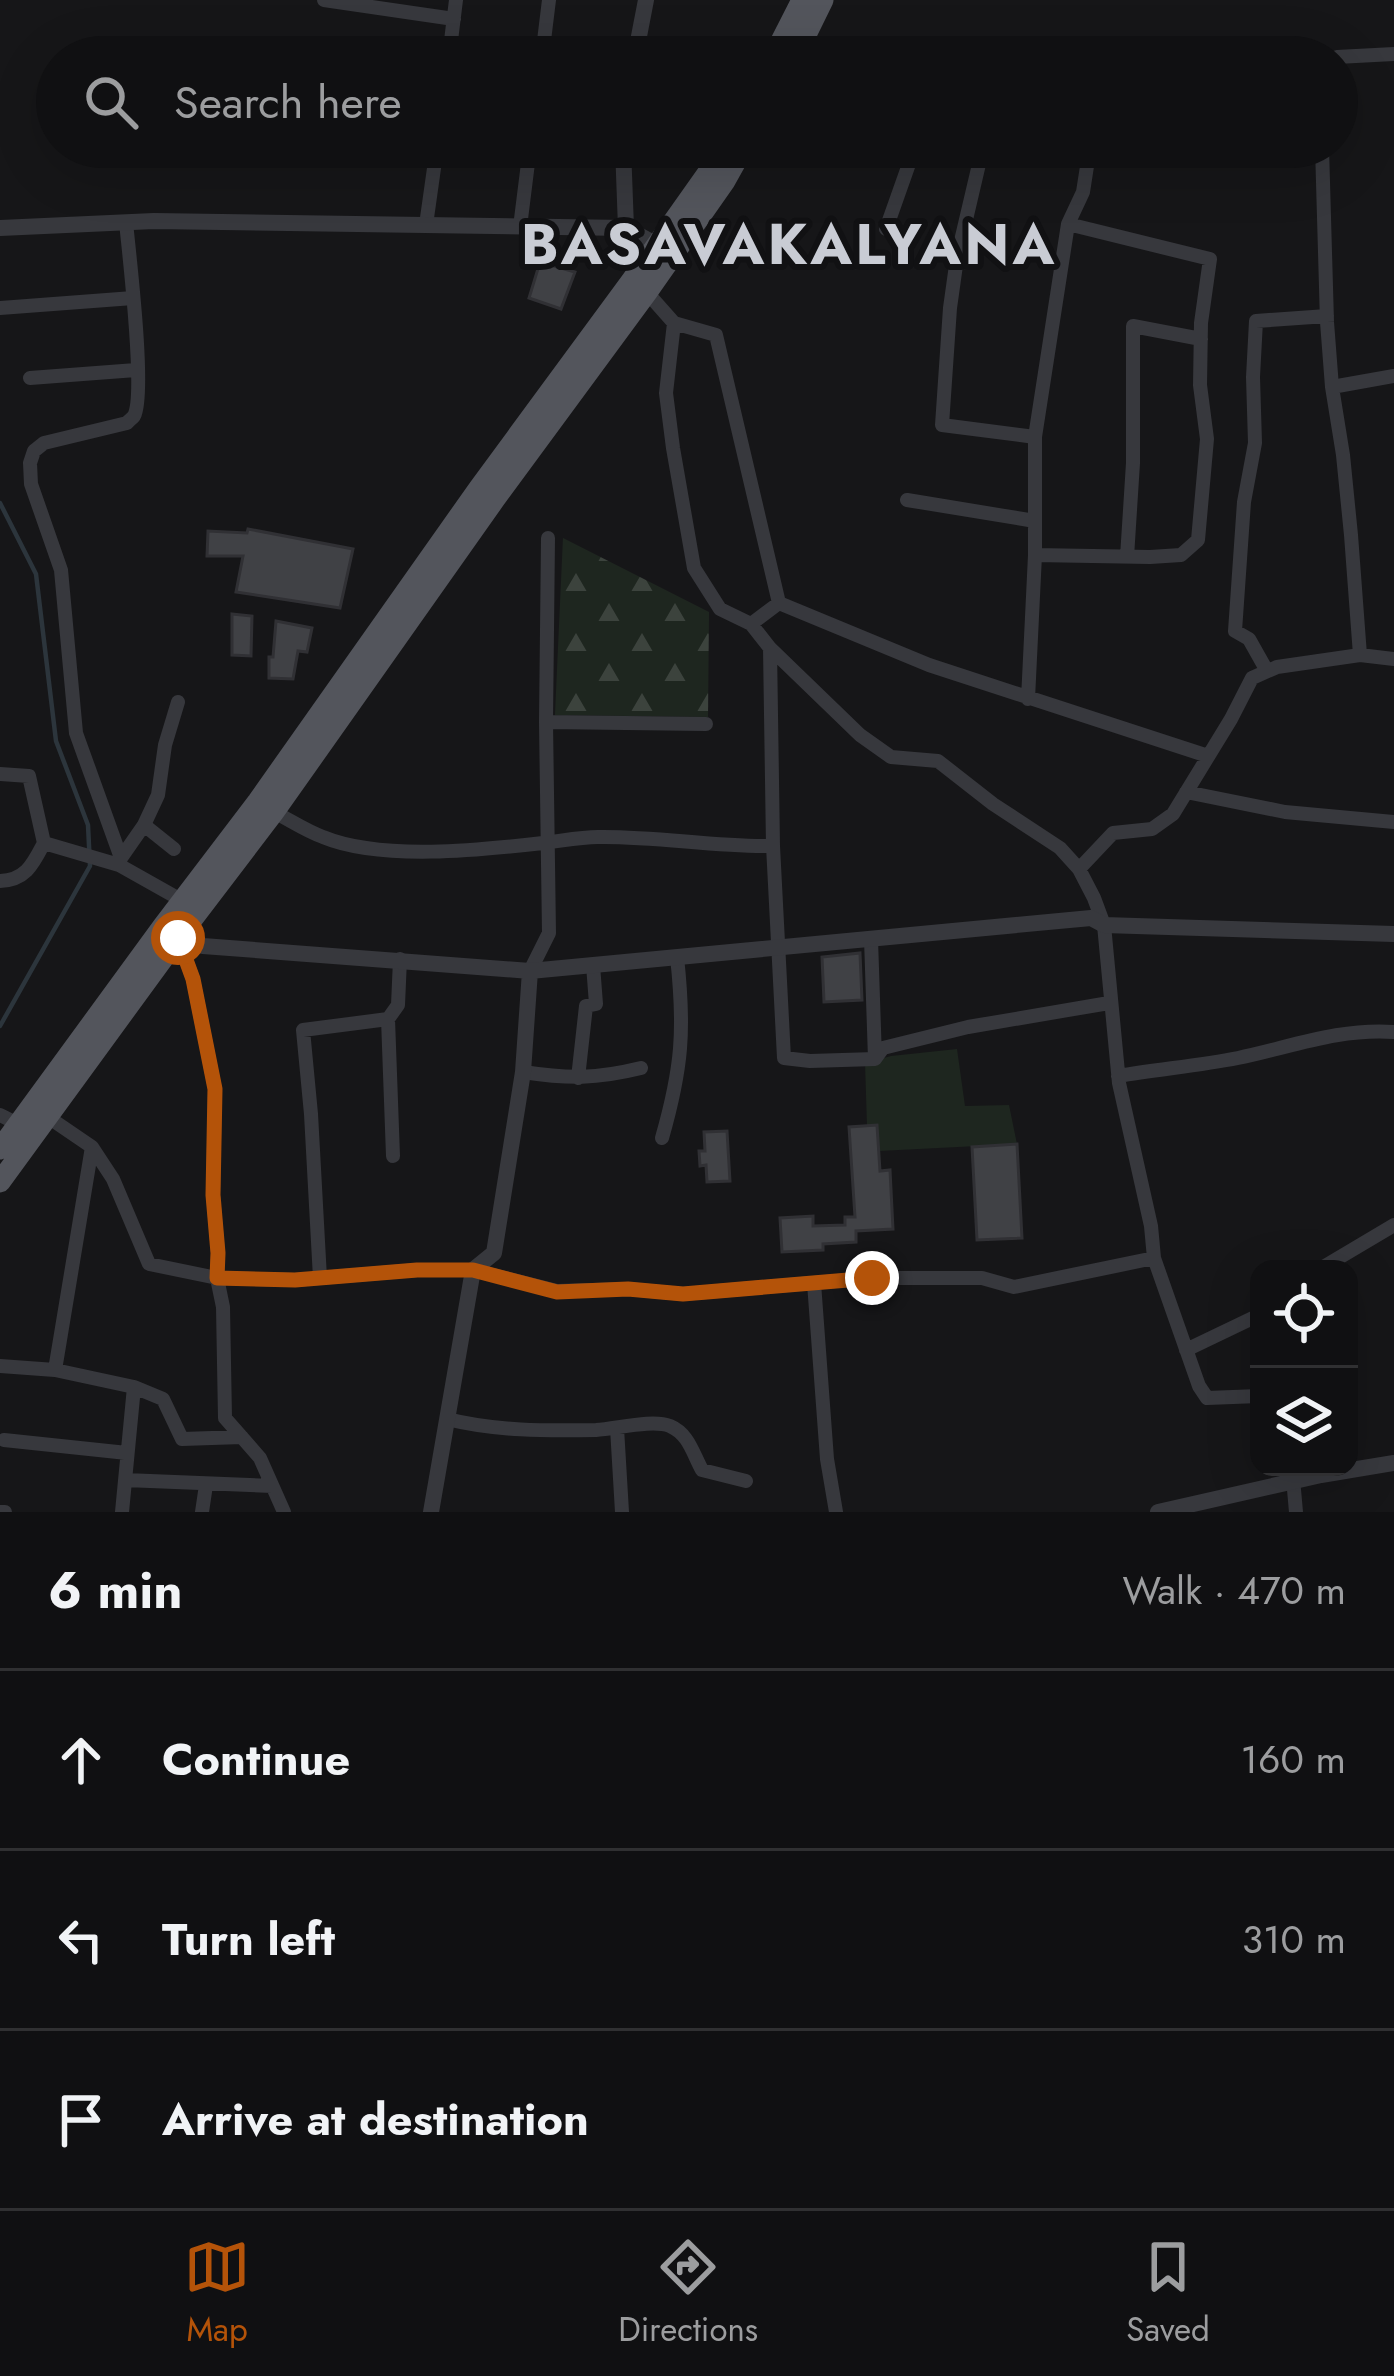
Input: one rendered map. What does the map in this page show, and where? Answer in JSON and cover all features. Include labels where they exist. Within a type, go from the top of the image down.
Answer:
[{"type":"main road","points":[[792,36],[802,0]]},
{"type":"main road","points":[[798,36],[823,0]]},
{"type":"main road","points":[[0,1149],[9,1120],[274,812],[495,499],[640,285],[711,168]]},
{"type":"main road","points":[[663,249],[732,168]]},
{"type":"main road","points":[[0,1182],[170,932],[183,901],[479,488],[640,285]]},
{"type":"street","points":[[324,0],[454,19]]},
{"type":"street","points":[[451,36],[456,0]]},
{"type":"street","points":[[545,36],[549,0]]},
{"type":"street","points":[[639,36],[646,0]]},
{"type":"street","points":[[1358,57],[1394,54]]},
{"type":"street","points":[[426,225],[433,168]]},
{"type":"street","points":[[520,227],[527,168]]},
{"type":"street","points":[[624,168],[626,228]]},
{"type":"street","points":[[886,229],[908,168]]},
{"type":"street","points":[[978,168],[952,292],[942,425],[1035,437]]},
{"type":"street","points":[[1028,699],[1035,437],[1068,224],[1083,192],[1087,168]]},
{"type":"street","points":[[1323,168],[1332,388],[1343,455],[1360,655]]},
{"type":"street","points":[[120,862],[76,733],[62,570],[32,484],[30,463],[34,451],[44,443],[127,423],[134,416],[133,298],[125,222]]},
{"type":"street","points":[[0,228],[125,222],[626,228],[663,249]]},
{"type":"street","points":[[1035,555],[1181,555],[1198,540],[1207,439],[1200,386],[1201,339],[1210,259],[1068,224]]},
{"type":"street","points":[[640,285],[674,323],[716,334],[779,603]]},
{"type":"street","points":[[0,308],[133,298]]},
{"type":"street","points":[[1267,671],[1250,639],[1235,631],[1244,502],[1255,443],[1256,321],[1327,316]]},
{"type":"street","points":[[674,323],[665,393],[694,568],[720,609],[751,624],[860,735],[891,757],[938,761],[1060,848],[1079,869],[1104,925],[1118,1076],[1154,1258],[1199,1386],[1208,1398],[1250,1396]]},
{"type":"street","points":[[1127,557],[1133,326],[1201,339]]},
{"type":"street","points":[[30,378],[136,370]]},
{"type":"street","points":[[1332,388],[1394,376]]},
{"type":"street","points":[[907,500],[1035,521]]},
{"type":"street","points":[[431,1512],[473,1270],[494,1252],[524,1072],[530,971],[549,933],[548,538]]},
{"type":"street","points":[[751,624],[779,603]]},
{"type":"street","points":[[779,603],[929,665],[1208,756]]},
{"type":"street","points":[[770,648],[773,846],[784,1058],[875,1059]]},
{"type":"street","points":[[1079,869],[1114,833],[1152,829],[1173,814],[1252,678],[1276,667],[1360,655],[1394,658]]},
{"type":"street","points":[[120,862],[158,795],[165,745],[178,702]]},
{"type":"street","points":[[546,722],[706,724]]},
{"type":"street","points":[[0,773],[29,776],[44,843],[30,870],[13,881],[0,881]]},
{"type":"street","points":[[1186,791],[1285,812],[1394,822]]},
{"type":"street","points":[[274,812],[324,838],[353,846],[487,849],[592,837],[773,846]]},
{"type":"street","points":[[144,825],[174,849]]},
{"type":"street","points":[[44,843],[120,862],[183,901]]},
{"type":"street","points":[[170,932],[203,946],[530,971],[1091,919],[1104,925],[1394,934]]},
{"type":"street","points":[[170,932],[193,979],[215,1089],[213,1195],[223,1307],[225,1418],[260,1459],[284,1512]]},
{"type":"street","points":[[871,939],[875,1059]]},
{"type":"street","points":[[662,1138],[682,1054],[677,957]]},
{"type":"street","points":[[393,1156],[388,1019],[398,1004],[400,959]]},
{"type":"street","points":[[578,1078],[586,1006],[596,1004],[593,965]]},
{"type":"street","points":[[875,1059],[883,1048],[968,1027],[1109,1003]]},
{"type":"street","points":[[320,1278],[303,1030],[388,1019]]},
{"type":"street","points":[[1118,1076],[1237,1058],[1322,1036],[1394,1031]]},
{"type":"street","points":[[524,1072],[578,1078],[641,1068]]},
{"type":"street","points":[[48,1117],[92,1147],[113,1180],[149,1264],[217,1278],[295,1280],[473,1270],[557,1292],[628,1289],[683,1294],[872,1278],[982,1278],[1014,1287],[1154,1258]]},
{"type":"street","points":[[55,1370],[92,1147]]},
{"type":"street","points":[[1335,1260],[1394,1225]]},
{"type":"street","points":[[814,1283],[827,1459],[836,1512]]},
{"type":"street","points":[[1186,1350],[1250,1319]]},
{"type":"street","points":[[0,1366],[55,1370],[134,1387],[163,1399],[182,1439],[242,1438]]},
{"type":"street","points":[[122,1512],[134,1387]]},
{"type":"street","points":[[447,1419],[480,1427],[665,1424],[692,1446],[702,1470],[746,1480]]},
{"type":"street","points":[[617,1428],[622,1512]]},
{"type":"street","points":[[4,1441],[127,1454]]},
{"type":"street","points":[[1358,1467],[1394,1463]]},
{"type":"street","points":[[1158,1512],[1286,1476]]},
{"type":"street","points":[[1293,1476],[1297,1512]]},
{"type":"street","points":[[125,1480],[272,1486]]},
{"type":"street","points":[[202,1512],[206,1485]]},
{"type":"green space","points":[[563,538],[709,612],[708,717],[555,715]]},
{"type":"green space","points":[[957,1049],[965,1106],[1009,1105],[1017,1144],[879,1151],[877,1125],[867,1126],[865,1063]]},
{"type":"building","points":[[540,262],[575,272],[561,309],[529,298]]},
{"type":"building","points":[[248,529],[353,549],[340,608],[236,592],[243,556],[207,556],[208,531],[247,533]]},
{"type":"building","points":[[232,614],[252,616],[251,656],[232,655]]},
{"type":"building","points":[[276,621],[312,628],[307,652],[298,651],[293,679],[269,678]]},
{"type":"building","points":[[860,953],[862,1000],[824,1002],[822,957]]},
{"type":"building","points":[[877,1125],[880,1171],[890,1170],[893,1229],[856,1231],[856,1242],[823,1244],[823,1250],[782,1252],[780,1218],[813,1216],[813,1226],[845,1225],[845,1217],[855,1217],[849,1127]]},
{"type":"building","points":[[727,1131],[730,1181],[707,1182],[699,1151],[705,1151],[704,1132]]},
{"type":"building","points":[[1017,1144],[1022,1238],[977,1240],[972,1147]]},
{"type":"waterway","points":[[0,503],[36,574],[56,741],[88,825],[90,866],[0,1026]]},
{"type":"district","name":"BASAVAKALYANA","points":[[789,244]]},
{"type":"route","points":[[178,938],[193,979],[215,1089],[217,1278],[295,1280],[473,1270],[557,1292],[628,1289],[683,1294],[872,1278]]}]
